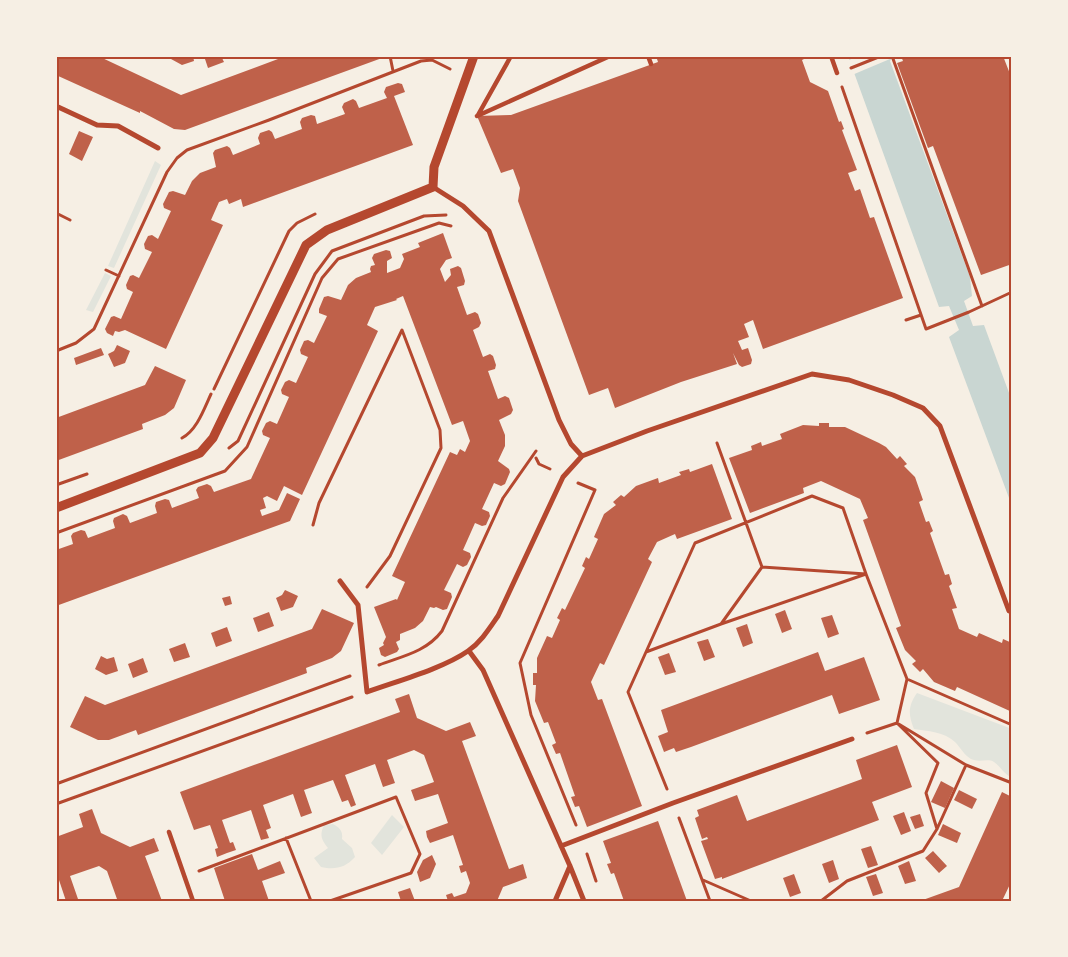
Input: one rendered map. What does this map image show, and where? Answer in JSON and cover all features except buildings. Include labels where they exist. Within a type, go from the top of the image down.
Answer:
[{"type":"street","points":[[433,187],[434,167],[474,56]]},
{"type":"street","points":[[511,56],[477,116],[610,56]]},
{"type":"street","points":[[648,56],[651,64]]},
{"type":"street","points":[[832,56],[837,73]]},
{"type":"street","points":[[56,106],[97,125],[118,126],[158,148]]},
{"type":"street","points":[[433,187],[463,206],[490,231],[559,420],[571,444],[582,456]]},
{"type":"street","points":[[56,508],[200,453],[213,438],[306,245],[328,230],[433,187]]},
{"type":"street","points":[[340,582],[358,605],[367,692],[446,663],[469,651],[485,636],[498,616],[563,477],[582,456],[647,431],[812,374],[849,380],[893,395],[923,408],[940,426],[1009,611],[1012,612]]},
{"type":"street","points":[[469,651],[484,670],[584,901]]},
{"type":"street","points":[[561,846],[673,803],[852,739]]},
{"type":"street","points":[[169,832],[193,901]]},
{"type":"street","points":[[555,901],[570,866]]},
{"type":"path","points":[[390,56],[393,71]]},
{"type":"path","points":[[849,69],[881,56]]},
{"type":"path","points":[[893,58],[982,306]]},
{"type":"path","points":[[56,351],[76,343],[94,329],[167,172],[180,154],[215,138],[269,120],[426,59],[467,75]]},
{"type":"path","points":[[837,73],[926,329],[1012,292]]},
{"type":"path","points":[[56,213],[70,220]]},
{"type":"path","points":[[230,447],[238,441],[315,274],[332,251],[424,216],[446,215]]},
{"type":"path","points":[[106,270],[119,276]]},
{"type":"path","points":[[906,320],[921,315]]},
{"type":"path","points":[[314,525],[319,503],[402,330],[440,430],[441,448],[390,556],[367,587]]},
{"type":"path","points":[[717,443],[762,567]]},
{"type":"path","points":[[56,784],[424,649],[442,631],[503,498],[536,451]]},
{"type":"path","points":[[595,490],[520,663],[531,716],[597,883]]},
{"type":"path","points":[[710,901],[628,692],[695,544],[812,496],[842,508],[907,679],[896,723]]},
{"type":"path","points":[[762,567],[866,574]]},
{"type":"path","points":[[721,624],[762,567]]},
{"type":"path","points":[[646,652],[866,574]]},
{"type":"path","points":[[907,679],[1012,725]]},
{"type":"path","points":[[56,804],[367,692]]},
{"type":"path","points":[[852,739],[896,723]]},
{"type":"path","points":[[896,723],[966,765],[1012,783]]},
{"type":"path","points":[[896,723],[938,763],[926,793],[937,829]]},
{"type":"path","points":[[822,901],[847,882],[923,851],[937,829],[966,765]]},
{"type":"path","points":[[184,877],[396,797],[420,854],[411,873],[330,901]]},
{"type":"path","points":[[286,838],[311,901]]},
{"type":"path","points":[[703,880],[751,901]]},
{"type":"shaded area","points":[[848,56],[894,56],[890,61],[970,277],[972,296],[964,301],[973,326],[984,325],[1012,401],[1012,506],[949,337],[959,330],[949,306],[939,307]]},
{"type":"shaded area","points":[[155,161],[161,165],[114,268],[108,266]]},
{"type":"shaded area","points":[[105,273],[111,276],[93,312],[86,310]]},
{"type":"shaded area","points":[[917,693],[1012,729],[1012,778],[992,761],[971,759],[955,742],[946,736],[936,732],[914,729],[910,710]]},
{"type":"shaded area","points":[[392,815],[404,827],[382,855],[371,843]]},
{"type":"shaded area","points":[[333,824],[340,830],[342,839],[352,848],[355,857],[340,867],[321,867],[314,858],[328,848],[322,838],[324,825]]},
{"type":"pier","points":[[858,56],[897,56],[852,75],[847,61]]}]
